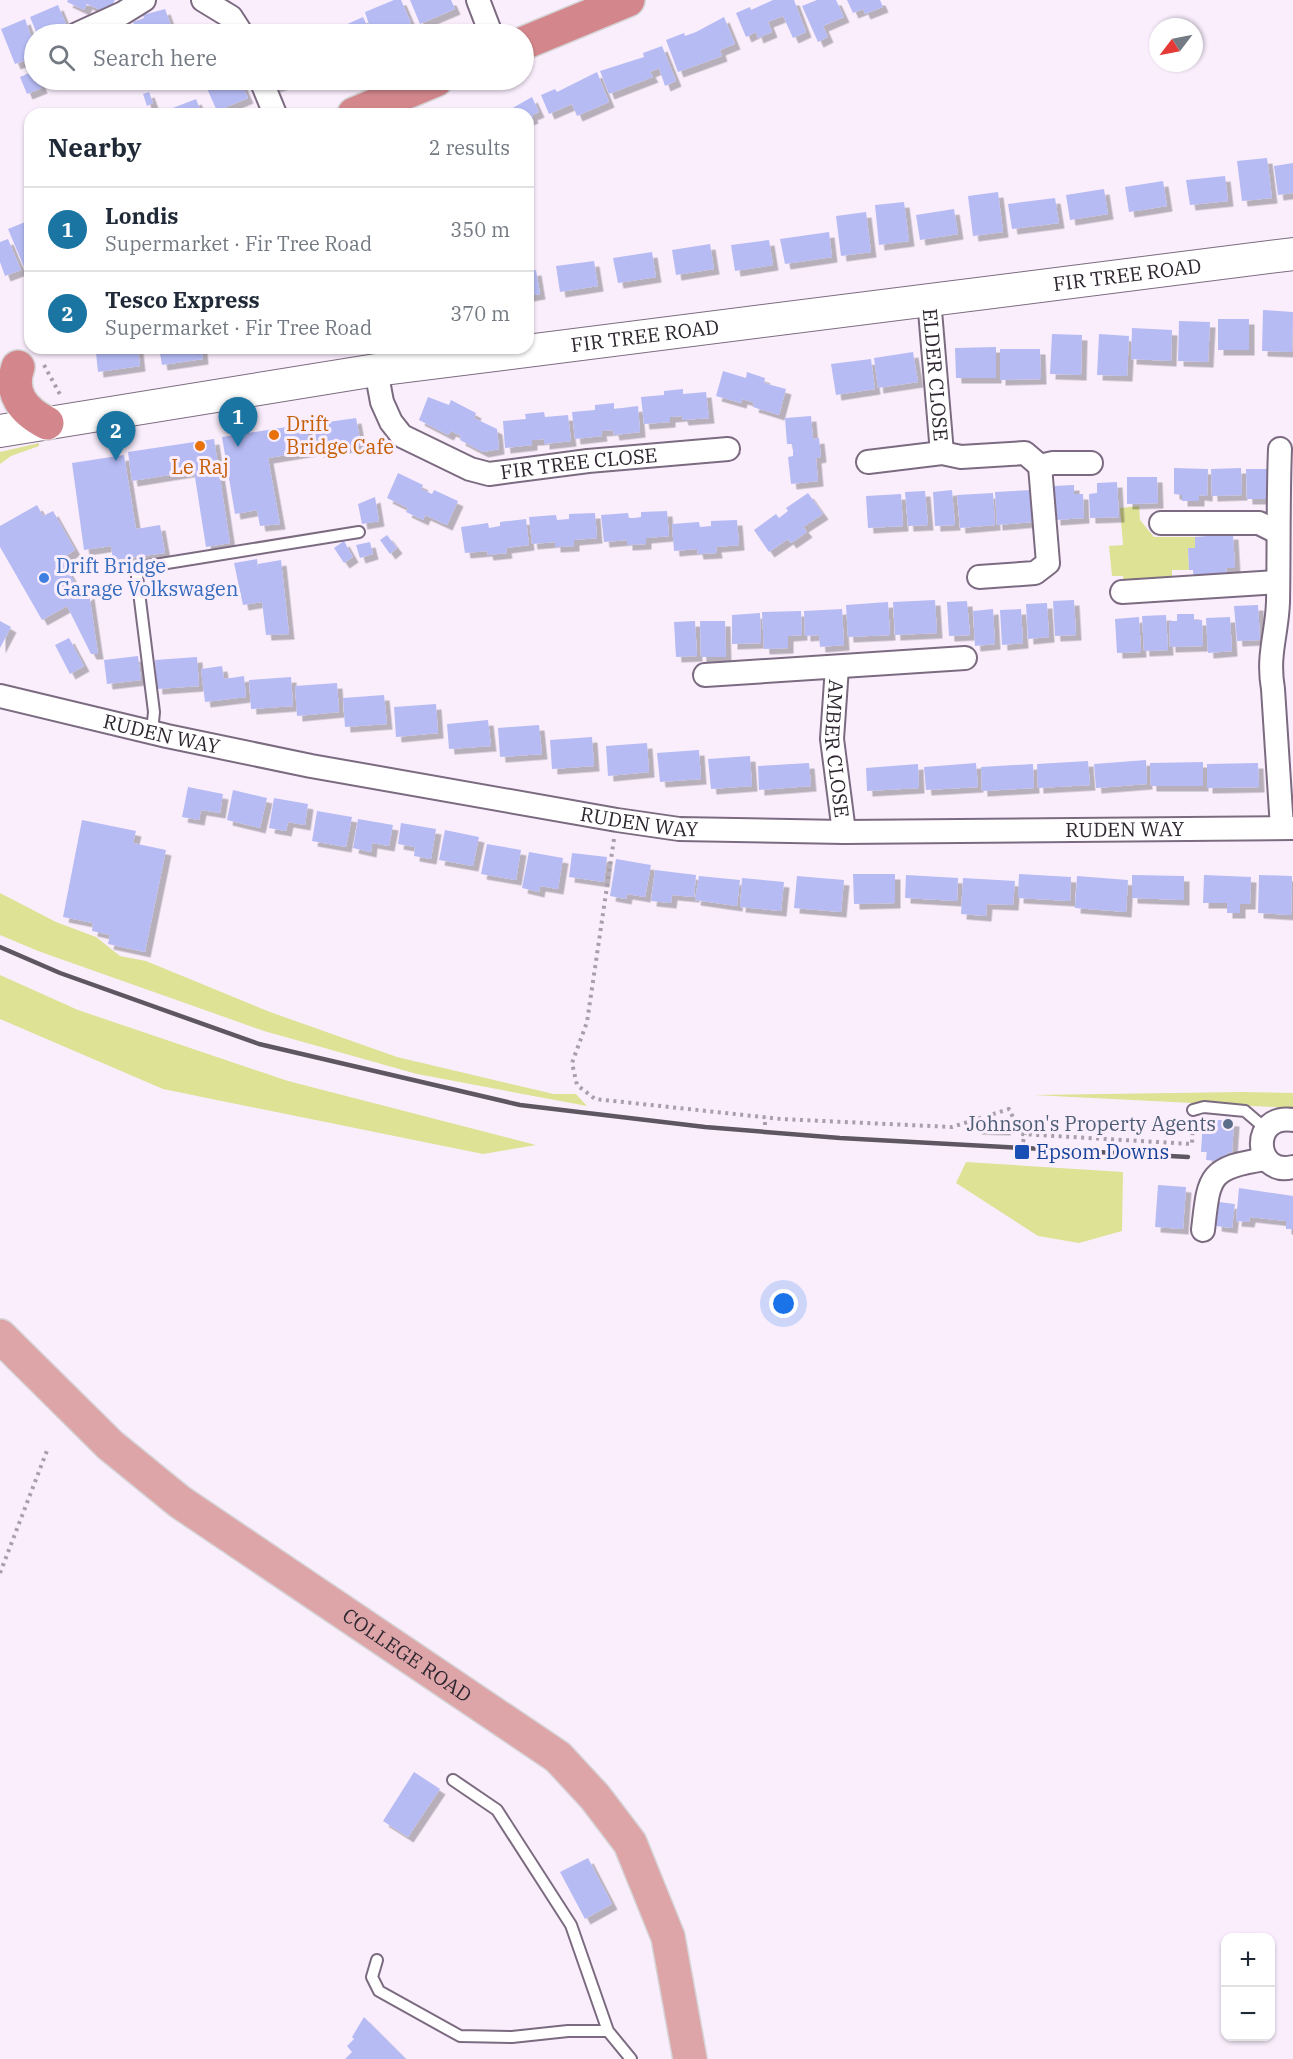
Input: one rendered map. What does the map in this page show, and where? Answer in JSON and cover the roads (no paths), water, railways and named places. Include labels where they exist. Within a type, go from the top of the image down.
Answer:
[{"type":"highway","points":[[534,39],[628,0]]},
{"type":"highway","points":[[368,108],[412,90]]},
{"type":"highway","points":[[23,366],[14,378],[16,394],[29,412],[60,421]]},
{"type":"main road","name":"FIR TREE ROAD","points":[[534,350],[1293,254]]},
{"type":"main road","name":"FIR TREE ROAD","points":[[0,431],[376,370],[501,354]]},
{"type":"main road","name":"COLLEGE ROAD","points":[[0,1336],[110,1446],[180,1502],[558,1756],[595,1797],[630,1843],[668,1937],[690,2059]]},
{"type":"street","points":[[100,24],[123,14],[144,0]]},
{"type":"street","points":[[203,0],[231,17],[236,24]]},
{"type":"street","points":[[478,0],[487,24]]},
{"type":"street","points":[[265,90],[273,108]]},
{"type":"street","name":"ELDER CLOSE","points":[[929,299],[942,453]]},
{"type":"street","name":"FIR TREE CLOSE","points":[[376,370],[382,402],[391,422],[402,436],[470,469],[489,474],[728,449]]},
{"type":"street","points":[[1280,449],[1277,532],[1278,604],[1269,667],[1287,828]]},
{"type":"street","name":"ELDER CLOSE","points":[[868,462],[942,453],[961,457],[1025,453],[1040,466]]},
{"type":"street","points":[[979,577],[1035,573],[1048,563],[1040,466],[1053,463],[1091,464]]},
{"type":"street","points":[[1161,523],[1259,523],[1277,532]]},
{"type":"street","points":[[1122,592],[1278,582]]},
{"type":"street","name":"AMBER CLOSE","points":[[705,675],[965,658]]},
{"type":"street","name":"AMBER CLOSE","points":[[837,667],[832,739],[844,832]]},
{"type":"street","name":"RUDEN WAY","points":[[0,696],[152,732],[322,768],[679,829],[844,832],[1287,828]]},
{"type":"street","points":[[1293,1120],[1282,1119],[1266,1129],[1261,1146],[1266,1159],[1280,1168],[1293,1167]]},
{"type":"street","points":[[1203,1230],[1208,1184],[1219,1171],[1266,1159]]},
{"type":"lane","points":[[152,732],[154,712],[136,568],[359,531]]},
{"type":"lane","points":[[1193,1110],[1204,1107],[1245,1111],[1266,1129]]},
{"type":"lane","points":[[453,1780],[497,1810],[571,1925],[608,2031],[631,2059]]},
{"type":"lane","points":[[377,1960],[372,1977],[379,1991],[460,2036],[512,2037],[568,2031],[608,2031]]},
{"type":"railway","points":[[0,947],[60,973],[259,1044],[520,1105],[705,1127],[840,1138],[1188,1157]]},
{"type":"place","name":"Drift Bridge Cafe","points":[[274,435]]},
{"type":"place","name":"Le Raj","points":[[200,446]]},
{"type":"place","name":"Londis","points":[[238,447]]},
{"type":"place","name":"Tesco Express","points":[[116,461]]},
{"type":"place","name":"Drift Bridge Garage Volkswagen","points":[[44,578]]},
{"type":"place","name":"Johnson's Property Agents","points":[[1228,1124]]},
{"type":"place","name":"Epsom Downs","points":[[1022,1152]]}]
